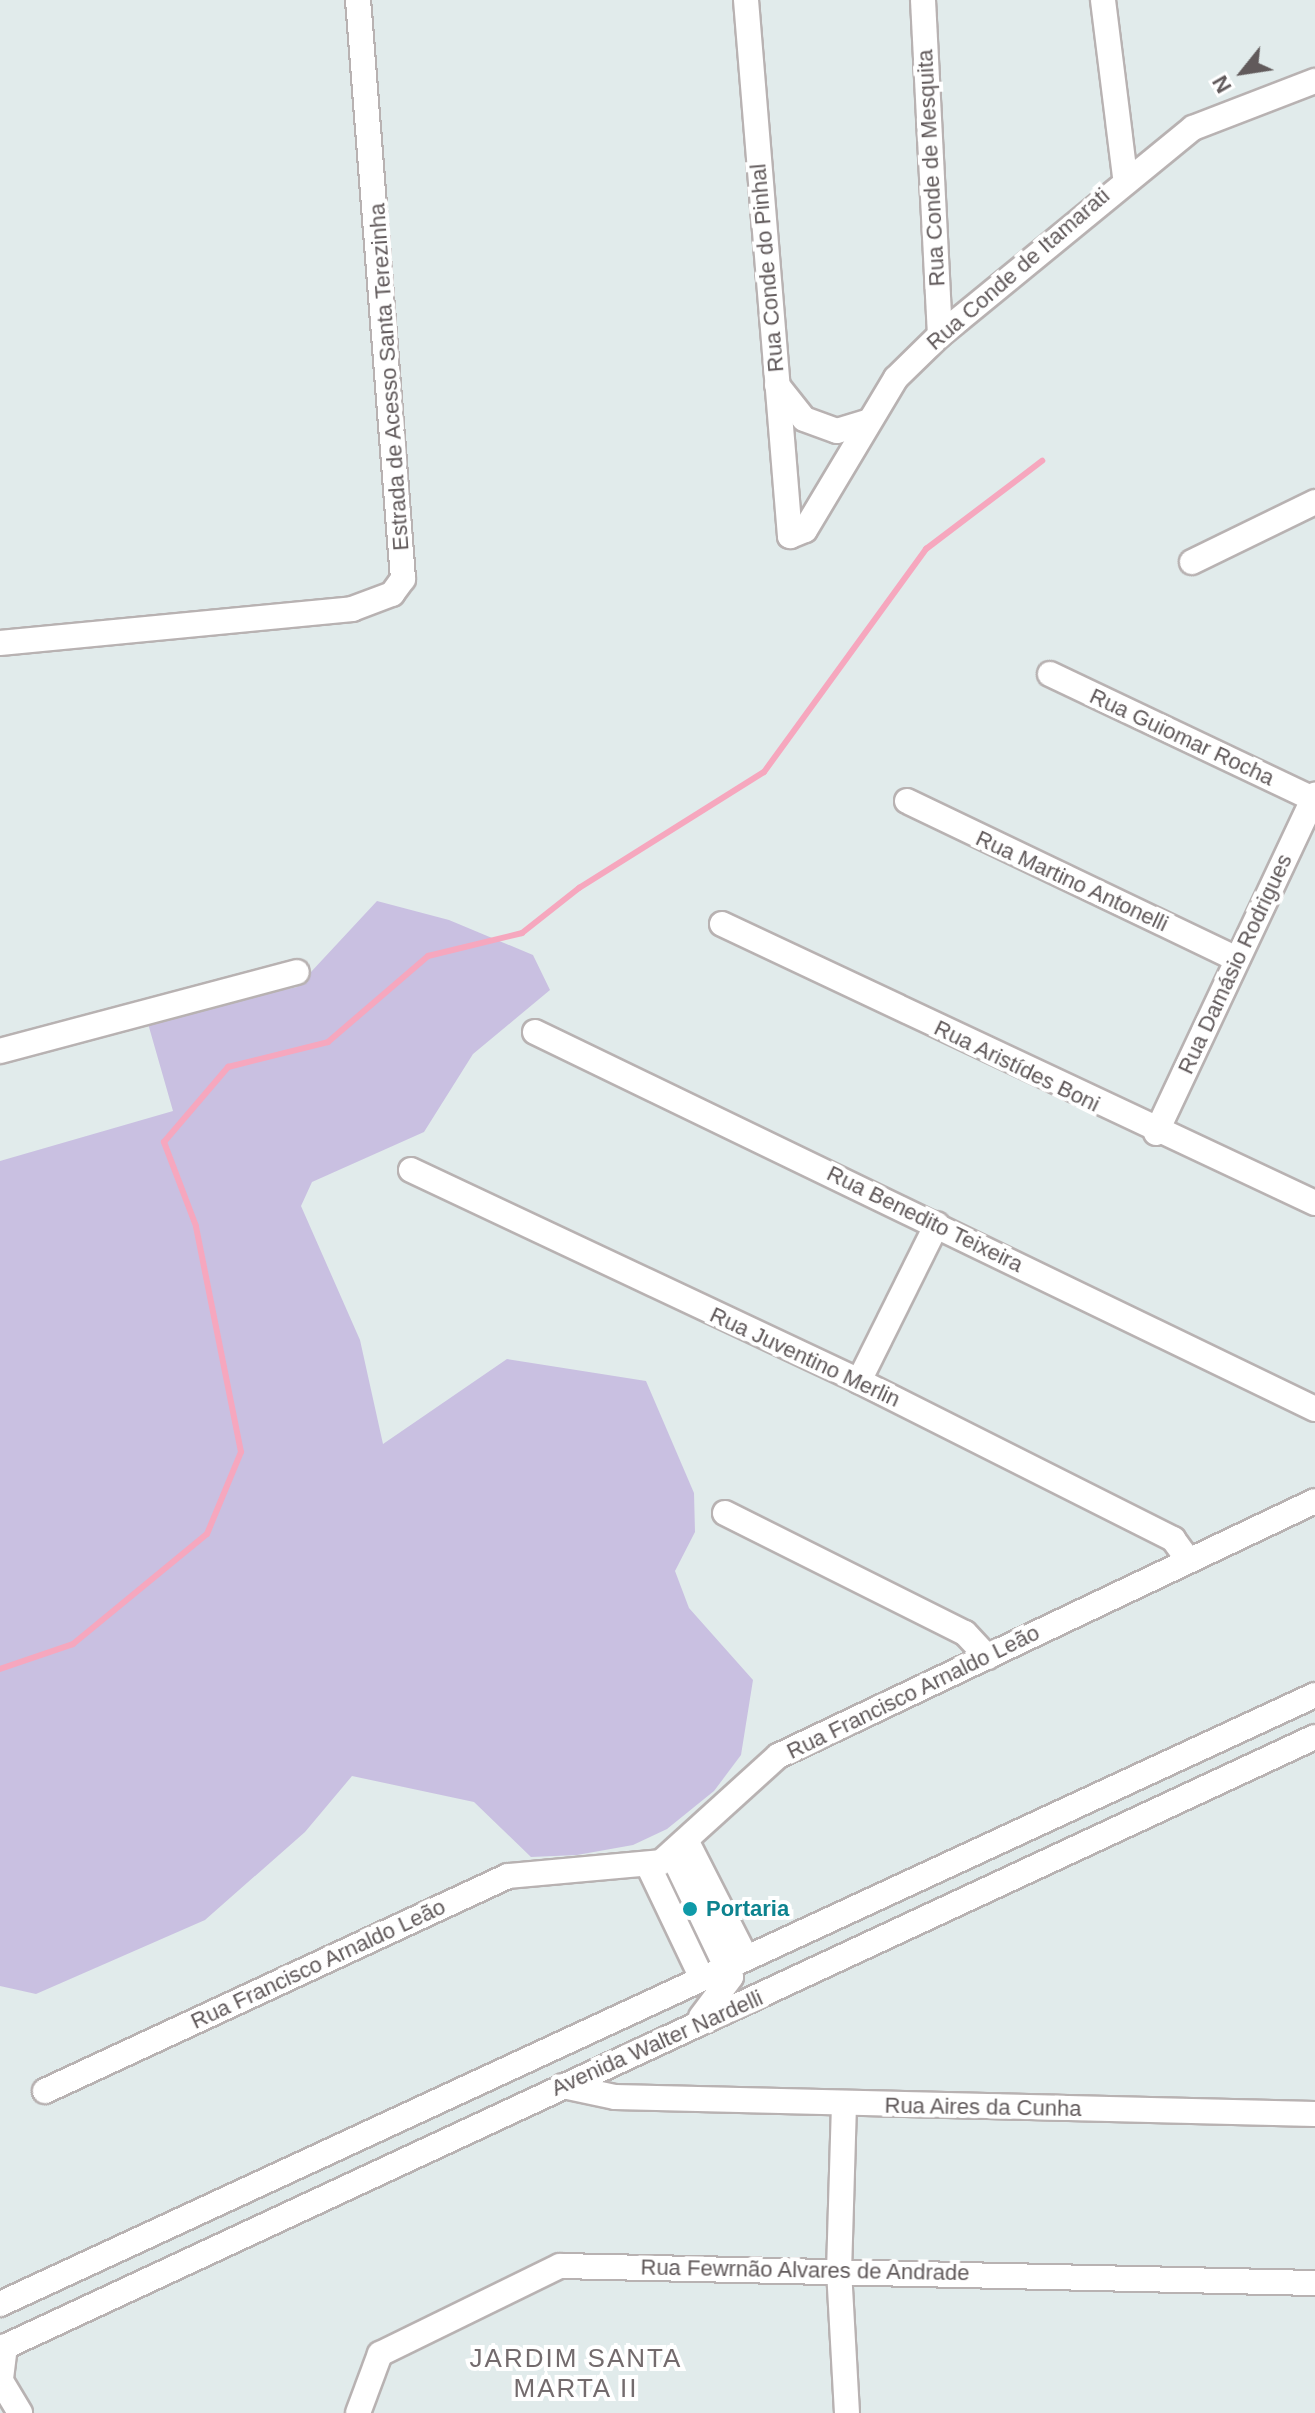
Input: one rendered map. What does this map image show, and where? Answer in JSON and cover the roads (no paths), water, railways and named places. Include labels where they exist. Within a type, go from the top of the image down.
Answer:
[{"type":"street","name":"Estrada de Acesso Santa Terezinha","points":[[0,643],[352,609],[392,594],[403,579],[358,0]]},
{"type":"street","name":"Rua Conde do Pinhal","points":[[746,0],[790,536]]},
{"type":"street","name":"Rua Conde de Mesquita","points":[[923,0],[940,335]]},
{"type":"street","points":[[1103,0],[1125,176]]},
{"type":"street","name":"Rua Conde de Itamarati","points":[[790,536],[805,530],[867,422],[940,335],[1125,176],[1193,128],[1315,81]]},
{"type":"street","points":[[777,385],[804,419],[837,431],[867,422]]},
{"type":"street","points":[[1192,562],[1315,502]]},
{"type":"street","name":"Rua Guiomar Rocha","points":[[1050,674],[1314,797]]},
{"type":"street","name":"Rua Damásio Rodrigues","points":[[1156,1133],[1314,797]]},
{"type":"street","name":"Rua Martino Antonelli","points":[[907,801],[1237,959]]},
{"type":"street","name":"Rua Aristídes Boni","points":[[722,924],[1156,1133],[1315,1203]]},
{"type":"street","points":[[0,1051],[297,972]]},
{"type":"street","name":"Rua Benedito Teixeira","points":[[535,1032],[1315,1409]]},
{"type":"street","name":"Rua Juventino Merlin","points":[[411,1170],[859,1381],[1173,1539],[1188,1560]]},
{"type":"street","points":[[859,1381],[937,1224]]},
{"type":"street","name":"Rua Francisco Arnaldo Leão","points":[[45,2091],[508,1876],[670,1855],[778,1756],[1315,1501]]},
{"type":"street","points":[[725,1513],[965,1633],[987,1657]]},
{"type":"street","name":"Avenida Walter Nardelli","points":[[0,2304],[1315,1695]]},
{"type":"street","name":"Avenida Walter Nardelli","points":[[3,2348],[1315,1737]]},
{"type":"street","points":[[670,1855],[725,1968],[721,1998],[676,2035]]},
{"type":"street","points":[[670,1855],[725,1968]]},
{"type":"street","points":[[625,2058],[652,2092]]},
{"type":"street","name":"Rua Aires da Cunha","points":[[563,2086],[615,2097],[652,2092],[844,2104],[1315,2114]]},
{"type":"street","points":[[842,2409],[839,2270],[844,2104]]},
{"type":"street","name":"Rua Fewrnão Alvares de Andrade","points":[[358,2413],[364,2380],[380,2354],[560,2266],[1315,2283]]},
{"type":"street","points":[[3,2348],[1,2381],[20,2413]]},
{"type":"waterway","points":[[0,1669],[73,1644],[207,1534],[241,1452],[196,1226],[164,1142],[228,1067],[328,1042],[428,956],[522,933],[579,888],[764,772],[926,549],[1042,461]]},
{"type":"place","name":"Portaria","points":[[690,1909]]},
{"type":"district","name":"JARDIM SANTA MARTA II","points":[[576,2374]]}]
